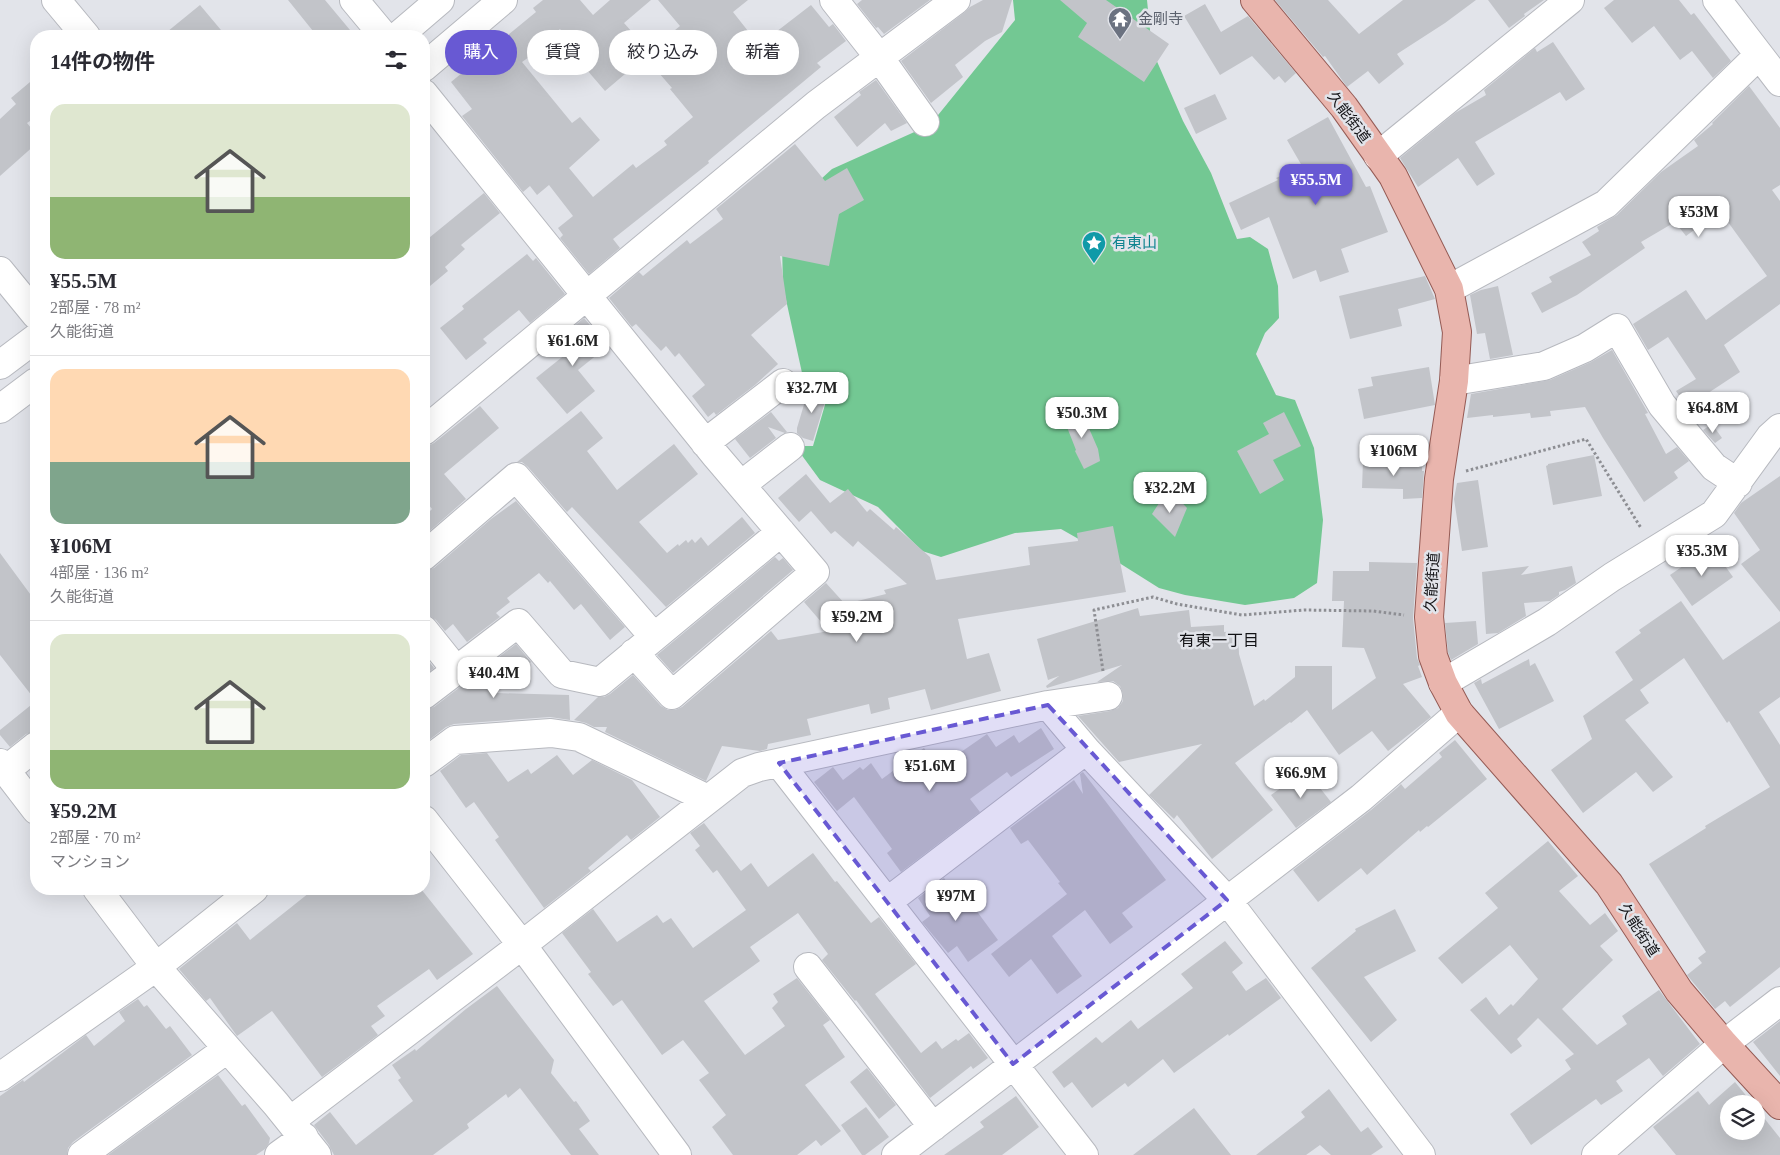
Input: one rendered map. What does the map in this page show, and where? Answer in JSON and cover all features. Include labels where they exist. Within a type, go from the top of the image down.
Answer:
[{"type":"main road","name":"久能街道","points":[[1255,0],[1344,108],[1392,176],[1450,289],[1457,332],[1454,381],[1439,479],[1429,617],[1433,656],[1443,683],[1459,712],[1609,884],[1679,992],[1780,1106]]},
{"type":"street","points":[[56,0],[81,30]]},
{"type":"street","points":[[354,0],[379,30]]},
{"type":"street","points":[[405,30],[440,0]]},
{"type":"street","points":[[430,62],[503,0]]},
{"type":"street","points":[[834,0],[879,57],[925,122]]},
{"type":"street","points":[[430,426],[816,104],[956,0]]},
{"type":"street","points":[[1378,156],[1570,0]]},
{"type":"street","points":[[1450,289],[1606,204],[1773,69],[1717,0]]},
{"type":"street","points":[[430,101],[705,443],[816,572],[672,695],[644,645],[516,477],[430,551]]},
{"type":"street","points":[[0,271],[30,308]]},
{"type":"street","points":[[1454,381],[1544,366],[1585,348],[1617,328],[1662,405],[1714,467],[1738,483]]},
{"type":"street","points":[[0,365],[30,342]]},
{"type":"street","points":[[705,443],[783,383]]},
{"type":"street","points":[[0,409],[30,386]]},
{"type":"street","points":[[1443,683],[1547,622],[1612,577],[1714,514],[1738,483],[1777,439]]},
{"type":"street","points":[[741,485],[790,447]]},
{"type":"street","points":[[430,690],[518,623],[562,674],[600,682],[781,532]]},
{"type":"street","points":[[430,638],[456,670]]},
{"type":"street","points":[[279,1155],[304,1138],[522,945],[742,773],[759,767],[1048,705],[1108,696]]},
{"type":"street","points":[[1048,705],[1086,750],[1227,900],[1420,1155]]},
{"type":"street","points":[[896,1155],[1361,798],[1459,712]]},
{"type":"street","points":[[430,759],[455,740],[551,733],[579,737],[708,799]]},
{"type":"street","points":[[30,750],[3,767],[30,802]]},
{"type":"street","points":[[887,902],[1086,750]]},
{"type":"street","points":[[779,763],[1084,1155]]},
{"type":"street","points":[[430,828],[522,945],[677,1155]]},
{"type":"street","points":[[101,895],[156,967],[304,1138]]},
{"type":"street","points":[[0,1077],[156,967],[246,895]]},
{"type":"street","points":[[808,967],[933,1127]]},
{"type":"street","points":[[1596,1155],[1724,1044],[1780,1001]]},
{"type":"street","points":[[82,1155],[228,1049]]},
{"type":"path","points":[[1439,479],[1586,438],[1655,550]]},
{"type":"path","points":[[1108,696],[1094,610],[1153,597],[1177,604],[1242,615],[1304,610],[1338,610],[1373,611],[1429,617]]},
{"type":"highlighted area","points":[[1048,705],[1227,900],[1013,1064],[779,763]]},
{"type":"green space","points":[[1013,0],[1147,0],[1152,50],[1183,121],[1211,173],[1237,239],[1250,237],[1268,249],[1278,286],[1279,318],[1265,333],[1256,354],[1276,395],[1295,400],[1314,448],[1323,520],[1317,583],[1294,598],[1245,605],[1185,595],[1159,588],[1061,529],[1015,533],[941,557],[922,551],[878,507],[820,480],[795,446],[813,446],[829,391],[803,387],[804,382],[783,286],[782,245],[798,200],[832,169],[930,125],[1015,20]]},
{"type":"building","points":[[288,0],[325,0],[350,30],[312,30]]},
{"type":"building","points":[[543,0],[580,0],[593,15],[610,0],[651,0],[624,23],[630,30],[609,30],[609,75],[624,75],[605,91],[591,75],[599,75],[599,30],[527,30],[527,58],[522,62],[527,68],[527,75],[533,75],[572,123],[580,117],[600,140],[569,168],[593,197],[633,164],[636,168],[667,145],[664,141],[693,117],[661,75],[717,75],[717,30],[675,30],[680,26],[658,0],[748,0],[733,12],[747,30],[727,30],[727,75],[799,75],[799,30],[778,30],[811,5],[829,27],[833,24],[846,41],[817,63],[821,67],[708,161],[709,163],[613,239],[620,248],[589,274],[560,238],[563,235],[558,228],[573,216],[549,185],[537,195],[530,186],[523,192],[462,116],[472,109],[451,82],[460,75],[517,75],[517,30],[514,30],[536,12],[533,8]]},
{"type":"building","points":[[862,0],[930,0],[884,34],[878,27],[876,28],[857,4]]},
{"type":"building","points":[[983,0],[1012,0],[1002,32],[985,41],[955,65],[963,77],[931,103],[901,61],[970,7]]},
{"type":"building","points":[[1060,0],[1106,0],[1169,44],[1144,82],[1078,37],[1087,23]]},
{"type":"building","points":[[1275,0],[1328,0],[1359,34],[1403,0],[1476,0],[1397,54],[1404,64],[1379,84],[1368,71],[1347,87],[1325,56],[1323,57]]},
{"type":"building","points":[[1488,0],[1544,0],[1524,14],[1525,16],[1509,28]]},
{"type":"building","points":[[1614,0],[1679,0],[1691,15],[1694,13],[1731,61],[1713,78],[1692,51],[1680,60],[1654,26],[1632,43],[1604,8]]},
{"type":"building","points":[[1205,4],[1221,32],[1248,16],[1296,73],[1285,83],[1279,76],[1274,80],[1252,56],[1220,75],[1184,16]]},
{"type":"building","points":[[200,5],[221,30],[169,30]]},
{"type":"building","points":[[1553,42],[1585,89],[1566,101],[1560,92],[1475,142],[1495,174],[1477,186],[1458,158],[1418,187],[1400,158],[1455,113],[1486,95],[1484,90],[1535,48],[1537,52]]},
{"type":"building","points":[[876,80],[907,123],[891,131],[885,123],[857,147],[834,117],[861,95],[859,92]]},
{"type":"building","points":[[30,82],[30,121],[27,123],[30,127],[30,149],[0,176],[0,119],[16,104],[11,98]]},
{"type":"building","points":[[1749,86],[1780,128],[1780,185],[1772,190],[1780,201],[1780,304],[1724,345],[1740,372],[1687,407],[1676,391],[1696,379],[1668,337],[1648,350],[1633,324],[1686,290],[1706,320],[1767,276],[1720,211],[1686,236],[1675,222],[1641,242],[1645,248],[1577,295],[1542,313],[1531,293],[1552,282],[1549,277],[1591,255],[1582,242],[1599,231],[1597,227],[1617,215],[1661,172],[1698,146],[1694,140],[1713,124]]},
{"type":"building","points":[[1215,94],[1227,119],[1196,134],[1184,108]]},
{"type":"building","points":[[1328,117],[1366,187],[1370,186],[1388,232],[1341,249],[1349,272],[1320,282],[1316,270],[1293,279],[1269,217],[1241,230],[1229,203],[1278,180],[1276,178],[1302,166],[1287,140]]},
{"type":"building","points":[[795,144],[825,181],[847,168],[864,200],[839,214],[829,266],[780,256],[787,304],[751,335],[778,364],[755,385],[716,415],[714,412],[708,417],[692,396],[705,385],[679,353],[675,357],[666,346],[661,351],[636,324],[632,327],[609,298],[639,272],[643,276],[687,240],[690,244],[723,219],[716,209]]},
{"type":"building","points":[[484,193],[500,213],[461,245],[465,249],[445,267],[448,271],[430,286],[430,237]]},
{"type":"building","points":[[527,254],[533,261],[536,258],[565,294],[530,323],[519,310],[483,339],[487,343],[466,360],[440,328],[464,309],[462,306]]},
{"type":"building","points":[[1425,276],[1435,299],[1398,309],[1402,326],[1350,339],[1339,296]]},
{"type":"building","points":[[1498,286],[1513,355],[1490,359],[1485,333],[1477,334],[1470,295]]},
{"type":"building","points":[[584,318],[608,346],[578,370],[595,391],[567,414],[536,378],[571,350],[561,337]]},
{"type":"building","points":[[1612,350],[1648,413],[1645,414],[1666,454],[1677,447],[1689,461],[1674,472],[1678,478],[1644,502],[1585,407],[1550,411],[1551,416],[1531,418],[1530,413],[1467,418],[1471,394],[1550,380],[1591,362]]},
{"type":"building","points":[[1429,367],[1435,405],[1364,419],[1358,389],[1373,386],[1371,377]]},
{"type":"building","points":[[809,388],[828,392],[813,441],[803,438],[797,433]]},
{"type":"building","points":[[480,406],[499,428],[444,474],[466,499],[430,531],[430,511],[432,509],[430,506],[430,445]]},
{"type":"building","points":[[1081,410],[1098,449],[1100,461],[1084,469],[1075,451],[1063,417]]},
{"type":"building","points":[[581,411],[603,438],[587,451],[617,490],[674,444],[698,474],[639,522],[667,553],[686,540],[688,543],[692,539],[695,543],[701,537],[708,546],[742,517],[755,533],[666,607],[572,507],[567,512],[528,467],[522,462],[517,462]]},
{"type":"building","points":[[771,412],[787,432],[768,427],[776,438],[750,458],[735,439]]},
{"type":"building","points":[[1284,412],[1301,446],[1273,460],[1284,480],[1260,494],[1237,451],[1269,434],[1263,423]]},
{"type":"building","points":[[1712,424],[1722,438],[1715,443],[1703,430]]},
{"type":"building","points":[[1594,455],[1602,496],[1553,505],[1546,466],[1548,464]]},
{"type":"building","points":[[1363,461],[1414,462],[1414,467],[1422,467],[1422,471],[1424,471],[1422,498],[1403,499],[1403,489],[1362,488]]},
{"type":"building","points":[[806,474],[830,503],[848,489],[867,512],[870,509],[894,530],[896,527],[930,557],[936,580],[1030,565],[1028,547],[1078,541],[1077,533],[1113,526],[1126,592],[958,619],[967,659],[989,653],[1001,691],[931,710],[925,689],[888,698],[890,709],[871,714],[869,704],[807,719],[811,735],[768,744],[767,749],[760,751],[722,746],[706,781],[605,732],[607,727],[594,727],[574,720],[598,697],[610,694],[633,675],[661,706],[668,710],[675,710],[682,707],[771,631],[778,640],[829,631],[804,602],[826,583],[845,604],[886,594],[884,590],[907,584],[858,541],[853,547],[835,531],[831,534],[811,511],[799,522],[778,498]]},
{"type":"building","points":[[1780,476],[1780,612],[1741,564],[1760,550],[1734,513],[1741,503]]},
{"type":"building","points":[[1478,480],[1488,547],[1462,551],[1454,499],[1457,483]]},
{"type":"building","points":[[1163,497],[1177,497],[1187,508],[1175,537],[1152,514]]},
{"type":"building","points":[[516,501],[625,627],[610,640],[581,604],[574,610],[550,581],[548,583],[539,573],[507,598],[510,602],[496,613],[500,617],[467,642],[453,624],[445,631],[430,616],[430,569],[434,568],[491,519]]},
{"type":"building","points":[[1713,549],[1733,577],[1692,606],[1670,575],[1686,564],[1688,567]]},
{"type":"building","points":[[0,553],[30,594],[30,693],[0,655]]},
{"type":"building","points":[[775,557],[779,561],[783,558],[793,570],[673,673],[657,655]]},
{"type":"building","points":[[1369,562],[1417,563],[1413,618],[1417,658],[1420,665],[1418,666],[1422,677],[1403,684],[1431,717],[1388,751],[1372,731],[1339,755],[1307,710],[1235,763],[1273,810],[1212,859],[1177,815],[1174,819],[1149,795],[1202,744],[1119,762],[1078,716],[1118,708],[1123,701],[1120,686],[1113,681],[1097,682],[1122,665],[1047,688],[1046,686],[1059,676],[1048,680],[1037,639],[1138,608],[1140,616],[1189,610],[1191,627],[1224,625],[1224,632],[1238,631],[1239,654],[1254,706],[1264,699],[1265,701],[1295,677],[1295,666],[1332,666],[1332,710],[1376,678],[1364,648],[1342,647],[1344,601],[1332,601],[1333,571],[1369,571]]},
{"type":"building","points":[[1529,566],[1521,575],[1572,566],[1576,583],[1559,592],[1559,595],[1550,601],[1524,603],[1526,616],[1498,633],[1486,634],[1482,572]]},
{"type":"building","points":[[1681,601],[1723,660],[1780,621],[1780,697],[1759,712],[1780,745],[1780,967],[1730,1007],[1725,1001],[1715,1009],[1687,975],[1702,963],[1698,958],[1706,952],[1649,864],[1706,828],[1705,826],[1770,787],[1729,721],[1727,723],[1684,658],[1640,690],[1649,703],[1625,720],[1673,777],[1653,792],[1636,772],[1583,813],[1551,770],[1592,739],[1583,716],[1633,680],[1615,652],[1641,633],[1639,630]]},
{"type":"building","points":[[1476,621],[1478,644],[1451,660],[1448,652],[1445,623]]},
{"type":"building","points":[[516,644],[531,662],[496,693],[569,695],[570,720],[550,717],[454,724],[446,727],[430,739],[430,708]]},
{"type":"building","points":[[1529,659],[1530,666],[1535,663],[1554,701],[1499,729],[1474,683],[1481,679],[1482,684]]},
{"type":"building","points":[[430,663],[434,668],[430,671]]},
{"type":"building","points":[[30,706],[30,733],[10,747],[0,735],[0,730]]},
{"type":"building","points":[[1041,728],[1054,749],[1011,777],[1007,772],[970,799],[980,812],[901,872],[887,853],[892,849],[854,797],[837,811],[814,782],[833,767],[843,780],[860,767],[863,770],[871,763],[882,779],[924,748],[938,768],[987,734],[996,747],[1014,735],[1019,743]]},
{"type":"building","points":[[1455,740],[1487,779],[1428,827],[1420,832],[1419,830],[1367,875],[1361,868],[1318,902],[1293,870],[1371,810],[1401,784],[1405,789],[1442,757],[1439,753]]},
{"type":"building","points":[[487,753],[508,782],[528,769],[531,774],[557,755],[573,775],[592,760],[632,780],[660,817],[631,840],[627,835],[588,868],[591,871],[544,908],[495,840],[499,837],[474,802],[466,808],[440,771],[461,755]]},
{"type":"building","points":[[1306,770],[1331,802],[1296,828],[1271,795]]},
{"type":"building","points":[[1083,772],[1166,880],[1122,913],[1133,927],[1110,944],[1085,910],[1052,936],[1082,976],[1057,994],[1031,959],[1009,977],[991,954],[1067,894],[1028,840],[1021,844],[1010,828],[1074,780],[1083,794],[1080,774]]},
{"type":"building","points":[[704,823],[741,871],[751,863],[768,887],[813,853],[835,882],[837,881],[871,923],[879,917],[916,964],[875,994],[921,1053],[936,1041],[942,1049],[969,1033],[988,1058],[973,1069],[971,1066],[930,1098],[856,1000],[822,960],[828,954],[798,913],[750,947],[760,961],[704,1001],[745,1055],[785,1026],[772,1008],[778,1002],[773,994],[797,978],[830,1020],[823,1025],[845,1057],[805,1085],[841,1131],[821,1146],[816,1140],[797,1155],[733,1155],[712,1127],[726,1115],[699,1080],[709,1073],[683,1040],[662,1055],[622,1000],[613,1006],[588,974],[591,972],[562,933],[593,909],[617,942],[657,915],[663,923],[671,918],[693,948],[746,910],[717,870],[713,873],[695,850],[700,846],[690,833]]},
{"type":"building","points":[[1548,841],[1578,876],[1559,891],[1590,925],[1605,913],[1618,931],[1600,946],[1613,960],[1562,1009],[1597,1045],[1627,1024],[1622,1016],[1659,990],[1700,1044],[1663,1076],[1649,1058],[1616,1081],[1623,1091],[1601,1105],[1596,1099],[1531,1145],[1510,1114],[1571,1069],[1565,1060],[1574,1054],[1538,1018],[1517,1039],[1522,1046],[1511,1054],[1470,1010],[1486,997],[1499,1015],[1511,1004],[1513,1006],[1538,979],[1510,945],[1462,984],[1438,958],[1498,908],[1485,893]]},
{"type":"building","points":[[944,878],[959,899],[965,895],[998,940],[968,962],[957,946],[948,953],[922,922],[930,916],[918,898]]},
{"type":"building","points":[[306,895],[426,895],[473,954],[437,980],[429,969],[377,1006],[385,1016],[371,1026],[378,1035],[322,1077],[272,1011],[237,1036],[210,998],[206,1001],[179,969],[237,923],[250,940]]},
{"type":"building","points":[[1395,909],[1416,951],[1364,977],[1397,1020],[1371,1042],[1311,968],[1356,931],[1355,929]]},
{"type":"building","points":[[1225,941],[1243,963],[1232,972],[1246,991],[1266,978],[1281,998],[1174,1073],[1163,1059],[1128,1087],[1125,1083],[1092,1108],[1072,1082],[1064,1088],[1052,1072],[1096,1037],[1102,1043],[1131,1020],[1138,1029],[1193,988],[1181,974]]},
{"type":"building","points":[[497,986],[554,1060],[551,1073],[574,1102],[576,1101],[590,1121],[579,1129],[599,1155],[571,1155],[520,1088],[508,1098],[506,1094],[467,1124],[469,1128],[433,1155],[334,1155],[314,1125],[330,1112],[356,1145],[413,1101],[398,1080],[401,1078],[392,1065],[415,1049],[416,1051]]},
{"type":"building","points":[[138,999],[144,1007],[147,1005],[166,1029],[170,1026],[192,1055],[73,1142],[68,1148],[67,1155],[0,1155],[0,1096],[23,1080],[24,1082],[86,1035],[94,1046],[125,1021],[119,1012]]},
{"type":"building","points":[[1780,1021],[1780,1076],[1753,1042]]},
{"type":"building","points":[[867,1068],[896,1105],[879,1119],[850,1082]]},
{"type":"building","points":[[218,1075],[242,1106],[245,1104],[270,1138],[265,1149],[256,1155],[108,1155]]},
{"type":"building","points":[[1735,1082],[1746,1095],[1720,1095]]},
{"type":"building","points":[[1329,1089],[1361,1132],[1368,1127],[1383,1147],[1371,1155],[1331,1155],[1320,1145],[1306,1155],[1256,1155],[1305,1117],[1301,1112]]},
{"type":"building","points":[[1698,1091],[1709,1105],[1720,1095],[1720,1140],[1765,1140],[1765,1119],[1780,1138],[1780,1155],[1676,1155],[1653,1127]]},
{"type":"building","points":[[1016,1096],[1039,1127],[1002,1155],[944,1155],[984,1127],[980,1122]]},
{"type":"building","points":[[866,1107],[889,1137],[865,1155],[862,1155],[841,1125]]},
{"type":"building","points":[[1194,1108],[1231,1155],[1133,1155]]},
{"type":"place","name":"金剛寺","points":[[1120,40]]},
{"type":"place","name":"有東山","points":[[1094,264]]},
{"type":"district","name":"有東一丁目","points":[[1219,640]]}]
